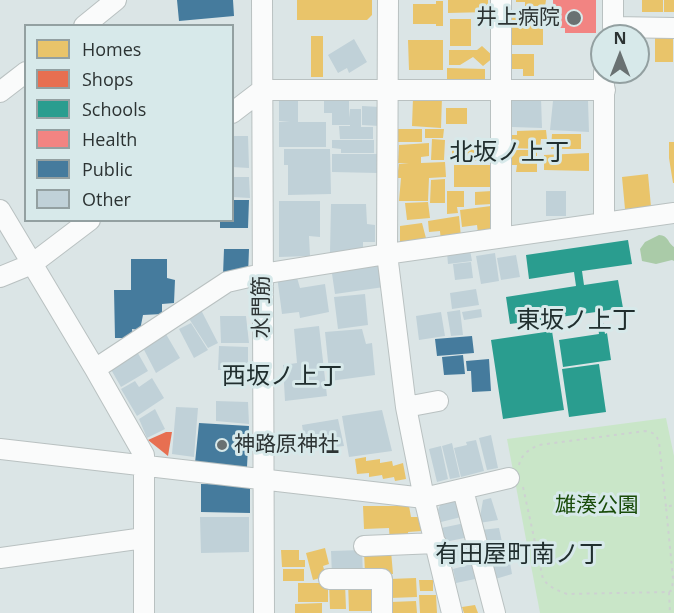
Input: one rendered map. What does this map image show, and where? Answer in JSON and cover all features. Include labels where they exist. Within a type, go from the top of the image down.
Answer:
[{"type":"street","points":[[86,24],[116,0]]},
{"type":"street","name":"水門筋","points":[[262,0],[264,613]]},
{"type":"street","points":[[388,0],[387,254],[406,407],[424,498],[452,613]]},
{"type":"street","points":[[501,0],[501,237]]},
{"type":"street","points":[[604,24],[605,0]]},
{"type":"street","points":[[613,0],[613,27],[674,28]]},
{"type":"street","points":[[0,92],[24,74]]},
{"type":"street","points":[[234,111],[262,90],[501,90],[590,82]]},
{"type":"street","points":[[604,84],[604,222]]},
{"type":"street","points":[[0,210],[144,454],[144,613]]},
{"type":"street","points":[[94,369],[227,282],[262,273],[674,213]]},
{"type":"street","points":[[0,277],[32,264],[87,222]]},
{"type":"street","points":[[406,407],[438,401]]},
{"type":"street","points":[[0,449],[424,498],[515,478]]},
{"type":"street","points":[[463,490],[495,613]]},
{"type":"street","points":[[0,558],[144,538]]},
{"type":"street","points":[[364,546],[436,543]]},
{"type":"street","points":[[329,579],[382,579],[382,613]]},
{"type":"path","points":[[652,432],[657,436],[659,442],[674,578],[672,590],[669,592],[567,594],[548,585],[543,579],[515,478],[522,456],[539,445],[652,432]]},
{"type":"path","points":[[666,507],[674,505]]},
{"type":"path","points":[[669,592],[670,613]]},
{"type":"green space","points":[[659,235],[666,238],[674,247],[674,261],[656,264],[642,261],[640,249],[645,242]]},
{"type":"green space","name":"雄湊公園","points":[[666,418],[674,456],[674,613],[540,613],[507,439]]},
{"type":"building: Homes","points":[[297,0],[372,0],[372,15],[367,20],[297,20]]},
{"type":"building: Homes","points":[[448,0],[488,0],[488,12],[448,13]]},
{"type":"building: Homes","points":[[516,0],[546,0],[545,7],[536,7],[536,11],[525,10],[525,2],[516,2]]},
{"type":"building: Homes","points":[[642,0],[663,0],[663,12],[642,12]]},
{"type":"building: Homes","points":[[664,0],[674,0],[674,12],[664,12]]},
{"type":"building: Homes","points":[[436,1],[443,1],[443,26],[413,24],[413,4],[436,4]]},
{"type":"building: Homes","points":[[507,14],[525,15],[524,21],[543,21],[543,45],[507,45]]},
{"type":"building: Homes","points":[[450,19],[471,19],[471,46],[450,46]]},
{"type":"building: Homes","points":[[655,33],[673,33],[673,62],[655,62]]},
{"type":"building: Homes","points":[[311,36],[323,36],[323,77],[311,77]]},
{"type":"building: Homes","points":[[408,40],[443,40],[443,70],[409,70]]},
{"type":"building: Homes","points":[[482,46],[494,57],[483,66],[473,57],[460,65],[449,65],[449,50],[477,50]]},
{"type":"building: Homes","points":[[507,54],[534,54],[534,76],[523,76],[523,69],[507,69]]},
{"type":"building: Homes","points":[[447,68],[485,69],[485,81],[447,80]]},
{"type":"building: Homes","points":[[442,97],[441,128],[412,126],[413,98]]},
{"type":"building: Homes","points":[[446,108],[467,108],[467,124],[446,124]]},
{"type":"building: Homes","points":[[398,129],[422,129],[422,142],[398,142]]},
{"type":"building: Homes","points":[[425,129],[444,129],[443,138],[425,138]]},
{"type":"building: Homes","points":[[546,130],[547,139],[541,139],[540,149],[510,148],[509,135],[517,135],[517,131]]},
{"type":"building: Homes","points":[[552,134],[581,134],[581,149],[551,149]]},
{"type":"building: Homes","points":[[432,139],[445,140],[444,160],[431,160]]},
{"type":"building: Homes","points":[[669,142],[674,142],[674,183],[669,158]]},
{"type":"building: Homes","points":[[429,143],[429,156],[421,157],[421,163],[445,162],[446,177],[429,178],[428,201],[399,201],[401,178],[397,178],[399,164],[409,164],[398,163],[399,145]]},
{"type":"building: Homes","points":[[452,147],[490,147],[490,161],[452,161]]},
{"type":"building: Homes","points":[[509,150],[537,150],[537,172],[516,172],[517,165],[509,165]]},
{"type":"building: Homes","points":[[589,153],[589,171],[544,170],[544,155]]},
{"type":"building: Homes","points":[[454,165],[491,165],[493,187],[454,187]]},
{"type":"building: Homes","points":[[648,174],[651,207],[625,209],[622,177]]},
{"type":"building: Homes","points":[[445,179],[445,203],[430,203],[431,180]]},
{"type":"building: Homes","points":[[447,191],[464,191],[464,207],[457,207],[458,213],[447,214]]},
{"type":"building: Homes","points":[[492,191],[492,204],[475,205],[475,192]]},
{"type":"building: Homes","points":[[428,202],[430,218],[407,220],[405,203]]},
{"type":"building: Homes","points":[[491,206],[493,230],[478,233],[477,225],[462,227],[460,210]]},
{"type":"building: Homes","points":[[459,216],[461,237],[441,242],[440,231],[429,232],[428,221]]},
{"type":"building: Homes","points":[[422,223],[427,242],[400,245],[400,226]]},
{"type":"building: Homes","points":[[366,457],[366,461],[380,459],[380,463],[392,461],[393,466],[403,463],[406,479],[395,481],[394,477],[383,479],[382,475],[369,477],[369,473],[357,474],[355,459]]},
{"type":"building: Homes","points":[[363,506],[409,506],[411,517],[421,517],[422,531],[408,532],[409,542],[390,543],[389,528],[364,529]]},
{"type":"building: Homes","points":[[325,548],[329,564],[323,566],[326,576],[313,580],[306,553]]},
{"type":"building: Homes","points":[[281,550],[299,550],[299,560],[305,560],[305,567],[282,567]]},
{"type":"building: Homes","points":[[364,551],[391,551],[393,574],[365,574]]},
{"type":"building: Homes","points":[[283,569],[304,569],[304,581],[283,581]]},
{"type":"building: Homes","points":[[416,578],[417,597],[390,598],[389,579]]},
{"type":"building: Homes","points":[[419,580],[433,580],[433,591],[420,591]]},
{"type":"building: Homes","points":[[375,581],[376,611],[349,611],[348,582]]},
{"type":"building: Homes","points":[[298,583],[328,583],[328,602],[298,602]]},
{"type":"building: Homes","points":[[329,583],[345,583],[346,609],[330,609]]},
{"type":"building: Homes","points":[[419,595],[436,595],[437,613],[420,613]]},
{"type":"building: Homes","points":[[416,601],[417,613],[391,613],[391,602]]},
{"type":"building: Homes","points":[[322,603],[322,613],[295,613],[295,604]]},
{"type":"building: Homes","points":[[475,605],[478,613],[464,613],[462,607]]},
{"type":"building: Shops","points":[[166,432],[172,432],[168,456],[148,440]]},
{"type":"building: Schools","points":[[628,240],[632,264],[582,271],[584,285],[618,280],[623,308],[601,311],[611,360],[563,367],[559,340],[599,334],[596,312],[510,324],[506,297],[576,286],[574,272],[529,279],[526,255]]},
{"type":"building: Schools","points":[[552,331],[564,410],[503,419],[491,340]]},
{"type":"building: Schools","points":[[599,364],[606,412],[569,417],[562,369]]},
{"type":"building: Health","name":"井上病院","points":[[553,0],[596,0],[596,24],[590,24],[590,33],[565,33],[565,28],[553,28]]},
{"type":"building: Public","points":[[177,0],[233,0],[234,16],[179,21]]},
{"type":"building: Public","points":[[234,200],[249,200],[248,228],[220,228],[220,222],[234,222]]},
{"type":"building: Public","points":[[224,249],[249,249],[248,275],[223,275]]},
{"type":"building: Public","points":[[131,259],[167,259],[167,278],[175,280],[174,303],[162,304],[162,314],[143,315],[140,330],[132,329],[133,338],[115,338],[114,290],[131,290]]},
{"type":"building: Public","points":[[472,336],[474,353],[437,356],[435,339]]},
{"type":"building: Public","points":[[463,355],[465,374],[444,375],[442,357]]},
{"type":"building: Public","points":[[489,359],[491,391],[472,392],[471,371],[467,371],[466,361]]},
{"type":"building: Public","name":"神路原神社","points":[[199,423],[249,426],[247,467],[195,463]]},
{"type":"building: Public","name":"神路原神社","points":[[201,484],[250,485],[250,513],[201,512]]},
{"type":"building: Other","points":[[354,39],[367,62],[349,73],[347,68],[338,73],[328,55]]},
{"type":"building: Other","points":[[279,96],[298,96],[298,122],[326,122],[326,147],[279,147],[279,122],[290,121],[279,121]]},
{"type":"building: Other","points":[[324,98],[349,99],[349,118],[350,109],[361,109],[361,127],[373,127],[373,139],[340,139],[339,126],[350,125],[332,125],[332,113],[324,113]]},
{"type":"building: Other","points":[[541,98],[542,128],[512,127],[512,99]]},
{"type":"building: Other","points":[[553,101],[588,101],[589,132],[550,130]]},
{"type":"building: Other","points":[[362,106],[380,107],[380,126],[362,125]]},
{"type":"building: Other","points":[[234,136],[248,136],[249,168],[234,167]]},
{"type":"building: Other","points":[[332,140],[374,140],[374,153],[341,153],[341,149],[332,148]]},
{"type":"building: Other","points":[[284,149],[330,149],[331,194],[288,195],[288,165],[284,165]]},
{"type":"building: Other","points":[[332,154],[378,154],[378,173],[332,172]]},
{"type":"building: Other","points":[[234,177],[249,177],[250,198],[234,197]]},
{"type":"building: Other","points":[[546,191],[566,191],[566,216],[546,216]]},
{"type":"building: Other","points":[[279,201],[320,201],[320,237],[309,236],[310,256],[279,257]]},
{"type":"building: Other","points":[[331,204],[366,204],[367,224],[375,225],[375,242],[363,242],[363,252],[330,252]]},
{"type":"building: Other","points":[[470,250],[472,261],[448,264],[447,253]]},
{"type":"building: Other","points":[[495,253],[499,281],[481,284],[476,256]]},
{"type":"building: Other","points":[[516,255],[520,277],[501,280],[497,258]]},
{"type":"building: Other","points":[[374,262],[381,265],[384,287],[335,294],[331,267]]},
{"type":"building: Other","points":[[471,262],[473,278],[455,280],[453,264]]},
{"type":"building: Other","points":[[296,274],[300,288],[325,284],[329,312],[300,318],[299,312],[282,314],[277,276]]},
{"type":"building: Other","points":[[476,289],[479,305],[452,309],[450,293]]},
{"type":"building: Other","points":[[365,294],[368,325],[338,329],[334,297]]},
{"type":"building: Other","points":[[200,308],[218,343],[208,348],[188,317]]},
{"type":"building: Other","points":[[481,309],[482,317],[464,320],[462,312]]},
{"type":"building: Other","points":[[460,310],[463,335],[451,336],[447,312]]},
{"type":"building: Other","points":[[441,312],[445,336],[419,340],[416,316]]},
{"type":"building: Other","points":[[220,316],[246,316],[249,343],[221,343]]},
{"type":"building: Other","points":[[191,323],[208,350],[194,358],[179,329]]},
{"type":"building: Other","points":[[319,326],[327,396],[285,401],[283,365],[297,363],[294,329]]},
{"type":"building: Other","points":[[163,329],[180,358],[156,373],[141,344]]},
{"type":"building: Other","points":[[362,329],[366,344],[372,343],[375,375],[330,381],[325,332]]},
{"type":"building: Other","points":[[219,346],[248,347],[248,369],[218,370]]},
{"type":"building: Other","points":[[135,348],[148,371],[121,387],[109,366]]},
{"type":"building: Other","points":[[152,378],[164,398],[137,416],[121,389],[135,381],[139,387]]},
{"type":"building: Other","points":[[216,401],[248,402],[249,424],[216,421]]},
{"type":"building: Other","points":[[176,407],[198,408],[194,457],[172,454]]},
{"type":"building: Other","points":[[155,409],[165,429],[147,438],[139,419]]},
{"type":"building: Other","points":[[382,410],[392,451],[349,457],[342,416]]},
{"type":"building: Other","points":[[338,419],[344,446],[306,450],[302,425]]},
{"type":"building: Other","points":[[491,435],[498,468],[487,470],[479,438]]},
{"type":"building: Other","points":[[476,440],[484,471],[461,477],[454,448]]},
{"type":"building: Other","points":[[452,443],[460,477],[450,479],[442,446]]},
{"type":"building: Other","points":[[441,446],[448,479],[437,482],[429,449]]},
{"type":"building: Other","points":[[461,498],[465,516],[441,522],[438,510],[441,503]]},
{"type":"building: Other","points":[[491,498],[498,520],[479,523],[483,500]]},
{"type":"building: Other","points":[[200,517],[249,517],[249,552],[201,553]]},
{"type":"building: Other","points":[[465,523],[469,537],[445,542],[441,528]]},
{"type":"building: Other","points":[[499,528],[502,542],[482,542],[481,530]]},
{"type":"building: Other","points":[[472,546],[475,555],[452,564],[452,551]]},
{"type":"building: Other","points":[[362,550],[363,576],[332,576],[331,551]]},
{"type":"building: Other","points":[[508,551],[512,574],[492,580],[490,556]]},
{"type":"building: Other","points":[[475,563],[480,578],[456,583],[453,569]]},
{"type":"place","name":"井上病院","points":[[574,18]]},
{"type":"place","name":"神路原神社","points":[[222,445]]},
{"type":"district","name":"北坂ノ上丁","points":[[509,153]]},
{"type":"district","name":"東坂ノ上丁","points":[[576,321]]},
{"type":"district","name":"西坂ノ上丁","points":[[282,377]]},
{"type":"district","name":"有田屋町南ノ丁","points":[[519,555]]}]
